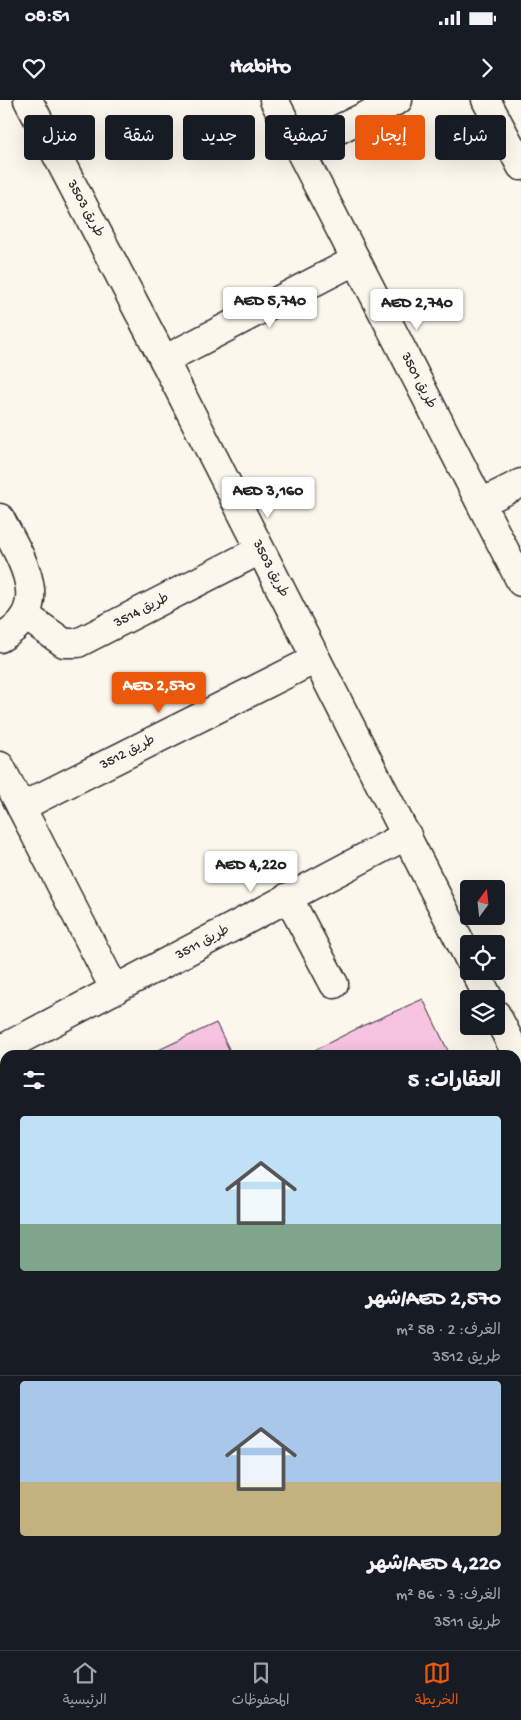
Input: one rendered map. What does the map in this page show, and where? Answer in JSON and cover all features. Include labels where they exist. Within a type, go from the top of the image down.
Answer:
[{"type":"street","name":"طريق 3503","points":[[28,100],[164,360],[460,941]]},
{"type":"street","name":"طريق 3501","points":[[274,100],[282,115]]},
{"type":"street","points":[[345,126],[398,100]]},
{"type":"street","points":[[486,100],[521,166]]},
{"type":"street","name":"طريق 3501","points":[[305,160],[521,582]]},
{"type":"street","points":[[164,360],[356,260]]},
{"type":"street","points":[[481,503],[521,483]]},
{"type":"street","points":[[0,518],[25,566],[32,593],[26,616],[0,638]]},
{"type":"street","name":"طريق 3514","points":[[26,616],[64,643],[85,641],[260,550]]},
{"type":"street","name":"طريق 3512","points":[[21,807],[316,659]]},
{"type":"street","points":[[0,766],[115,990]]},
{"type":"street","name":"طريق 3511","points":[[0,1050],[407,835]]},
{"type":"street","points":[[288,897],[334,984]]},
{"type":"street","points":[[505,1032],[514,1050]]},
{"type":"building","points":[[423,999],[448,1050],[315,1050],[362,1026]]},
{"type":"building","points":[[216,1023],[230,1050],[159,1050]]}]
